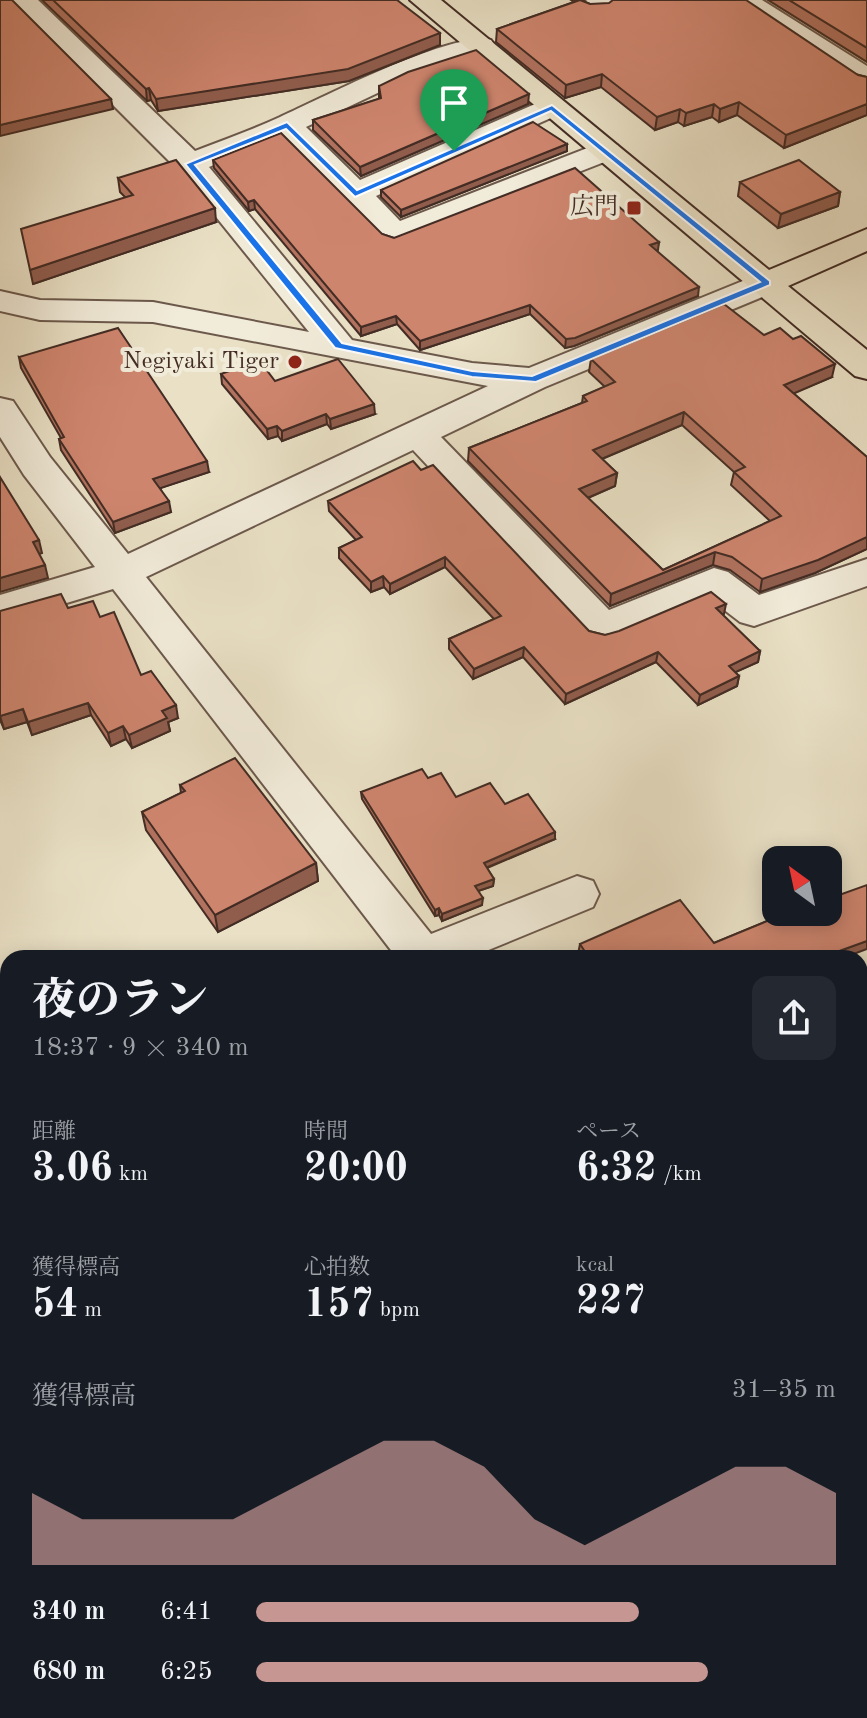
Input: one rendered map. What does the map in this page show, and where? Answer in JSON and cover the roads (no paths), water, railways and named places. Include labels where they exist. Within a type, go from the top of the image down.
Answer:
[{"type":"main road","points":[[424,0],[867,368]]},
{"type":"main road","points":[[767,283],[867,239]]},
{"type":"street","points":[[22,0],[190,164],[338,345]]},
{"type":"street","points":[[743,0],[867,79]]},
{"type":"street","points":[[190,164],[287,125],[397,73],[481,46]]},
{"type":"street","points":[[355,194],[552,107]]},
{"type":"street","points":[[287,125],[395,234],[606,151]]},
{"type":"street","points":[[0,609],[124,572],[533,379],[767,283]]},
{"type":"street","points":[[0,301],[40,310],[153,312],[338,345],[472,374],[533,379]]},
{"type":"street","points":[[0,409],[37,466],[124,572],[419,950]]},
{"type":"street","points":[[418,434],[603,628],[714,582],[754,612],[867,572]]},
{"type":"street","points":[[441,950],[577,894]]},
{"type":"place","name":"広門","points":[[634,208]]},
{"type":"place","name":"Negiyaki Tiger","points":[[295,362]]}]
